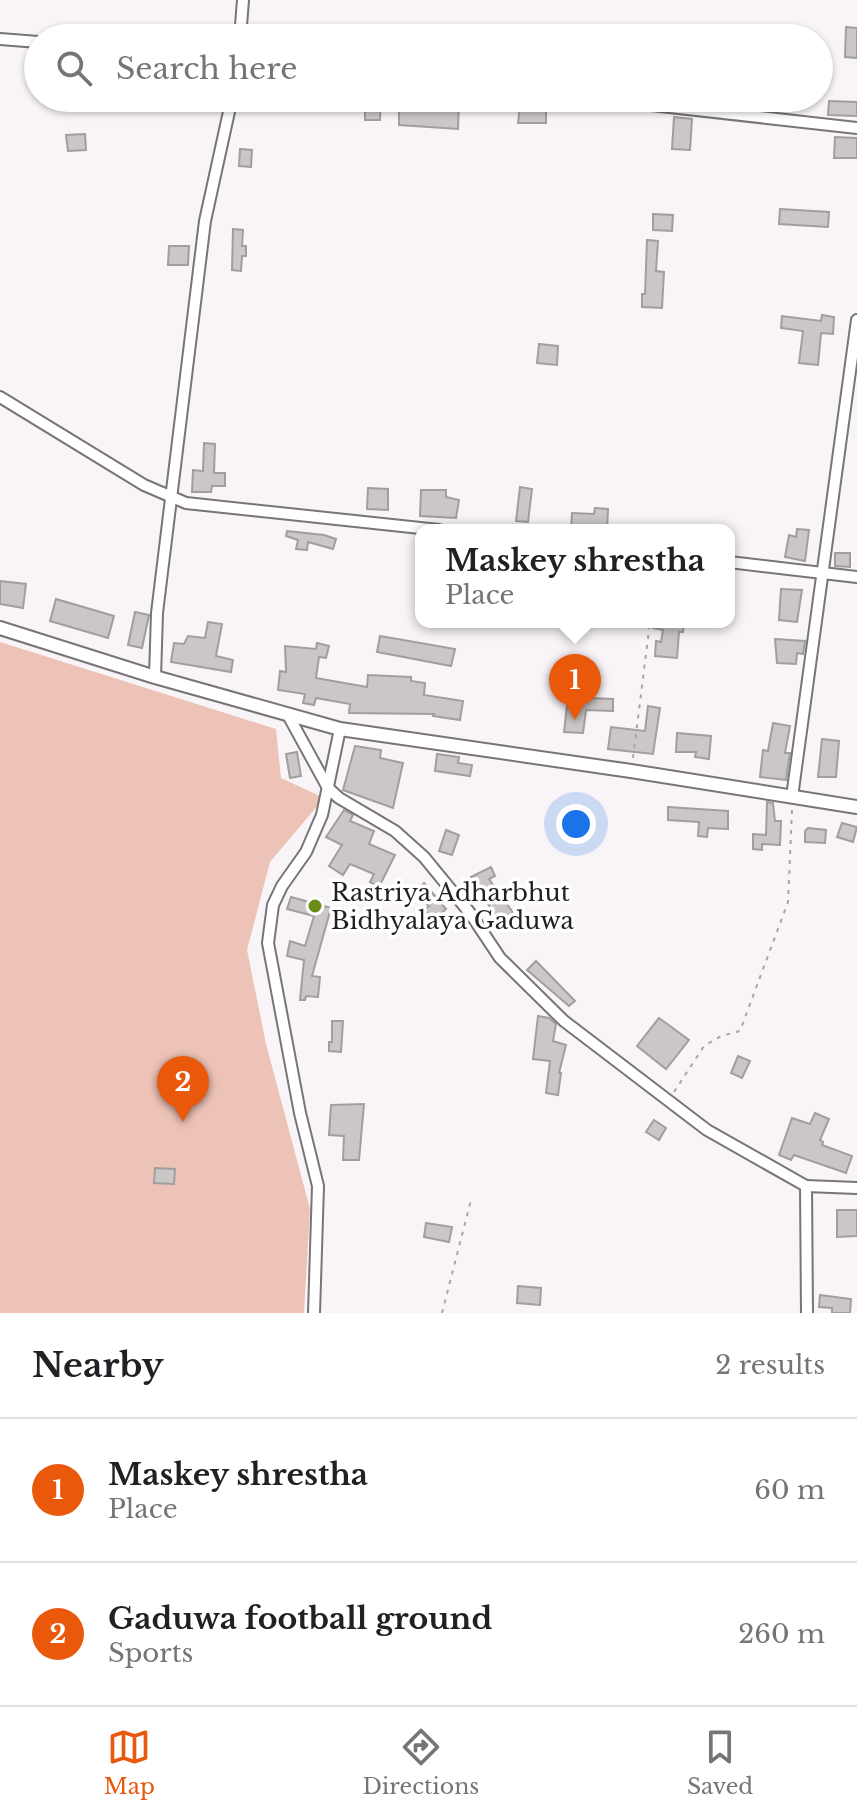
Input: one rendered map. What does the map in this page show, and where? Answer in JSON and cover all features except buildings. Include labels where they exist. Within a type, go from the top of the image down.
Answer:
[{"type":"street","points":[[241,24],[243,0]]},
{"type":"street","points":[[0,39],[24,41]]},
{"type":"street","points":[[155,677],[157,613],[205,221],[229,112]]},
{"type":"street","points":[[714,112],[857,128]]},
{"type":"street","points":[[792,797],[857,320]]},
{"type":"street","points":[[0,397],[170,498],[186,503],[415,527]]},
{"type":"street","points":[[735,563],[857,577]]},
{"type":"street","points":[[0,628],[155,677],[340,729],[857,807]]},
{"type":"street","points":[[288,715],[328,788],[339,798],[395,831],[424,857],[470,913],[500,958],[564,1021],[707,1130],[806,1186],[857,1188]]},
{"type":"street","points":[[314,1313],[318,1186],[300,1113],[268,943],[273,905],[282,886],[306,852],[322,815],[340,729]]},
{"type":"street","points":[[806,1186],[807,1313]]},
{"type":"path","points":[[631,771],[649,628]]},
{"type":"path","points":[[669,1101],[704,1046],[721,1036],[740,1031],[751,1008],[788,902],[792,797]]},
{"type":"path","points":[[442,1313],[471,1200]]},
{"type":"shaded area","points":[[0,642],[276,729],[281,778],[324,798],[270,862],[247,950],[266,1044],[310,1209],[304,1313],[0,1313]]},
{"type":"place","name":"Maskey shrestha","points":[[575,720]]},
{"type":"place","name":"Rastriya Adharbhut Bidhyalaya Gaduwa","points":[[315,906]]},
{"type":"place","name":"Gaduwa football ground","points":[[183,1122]]}]
